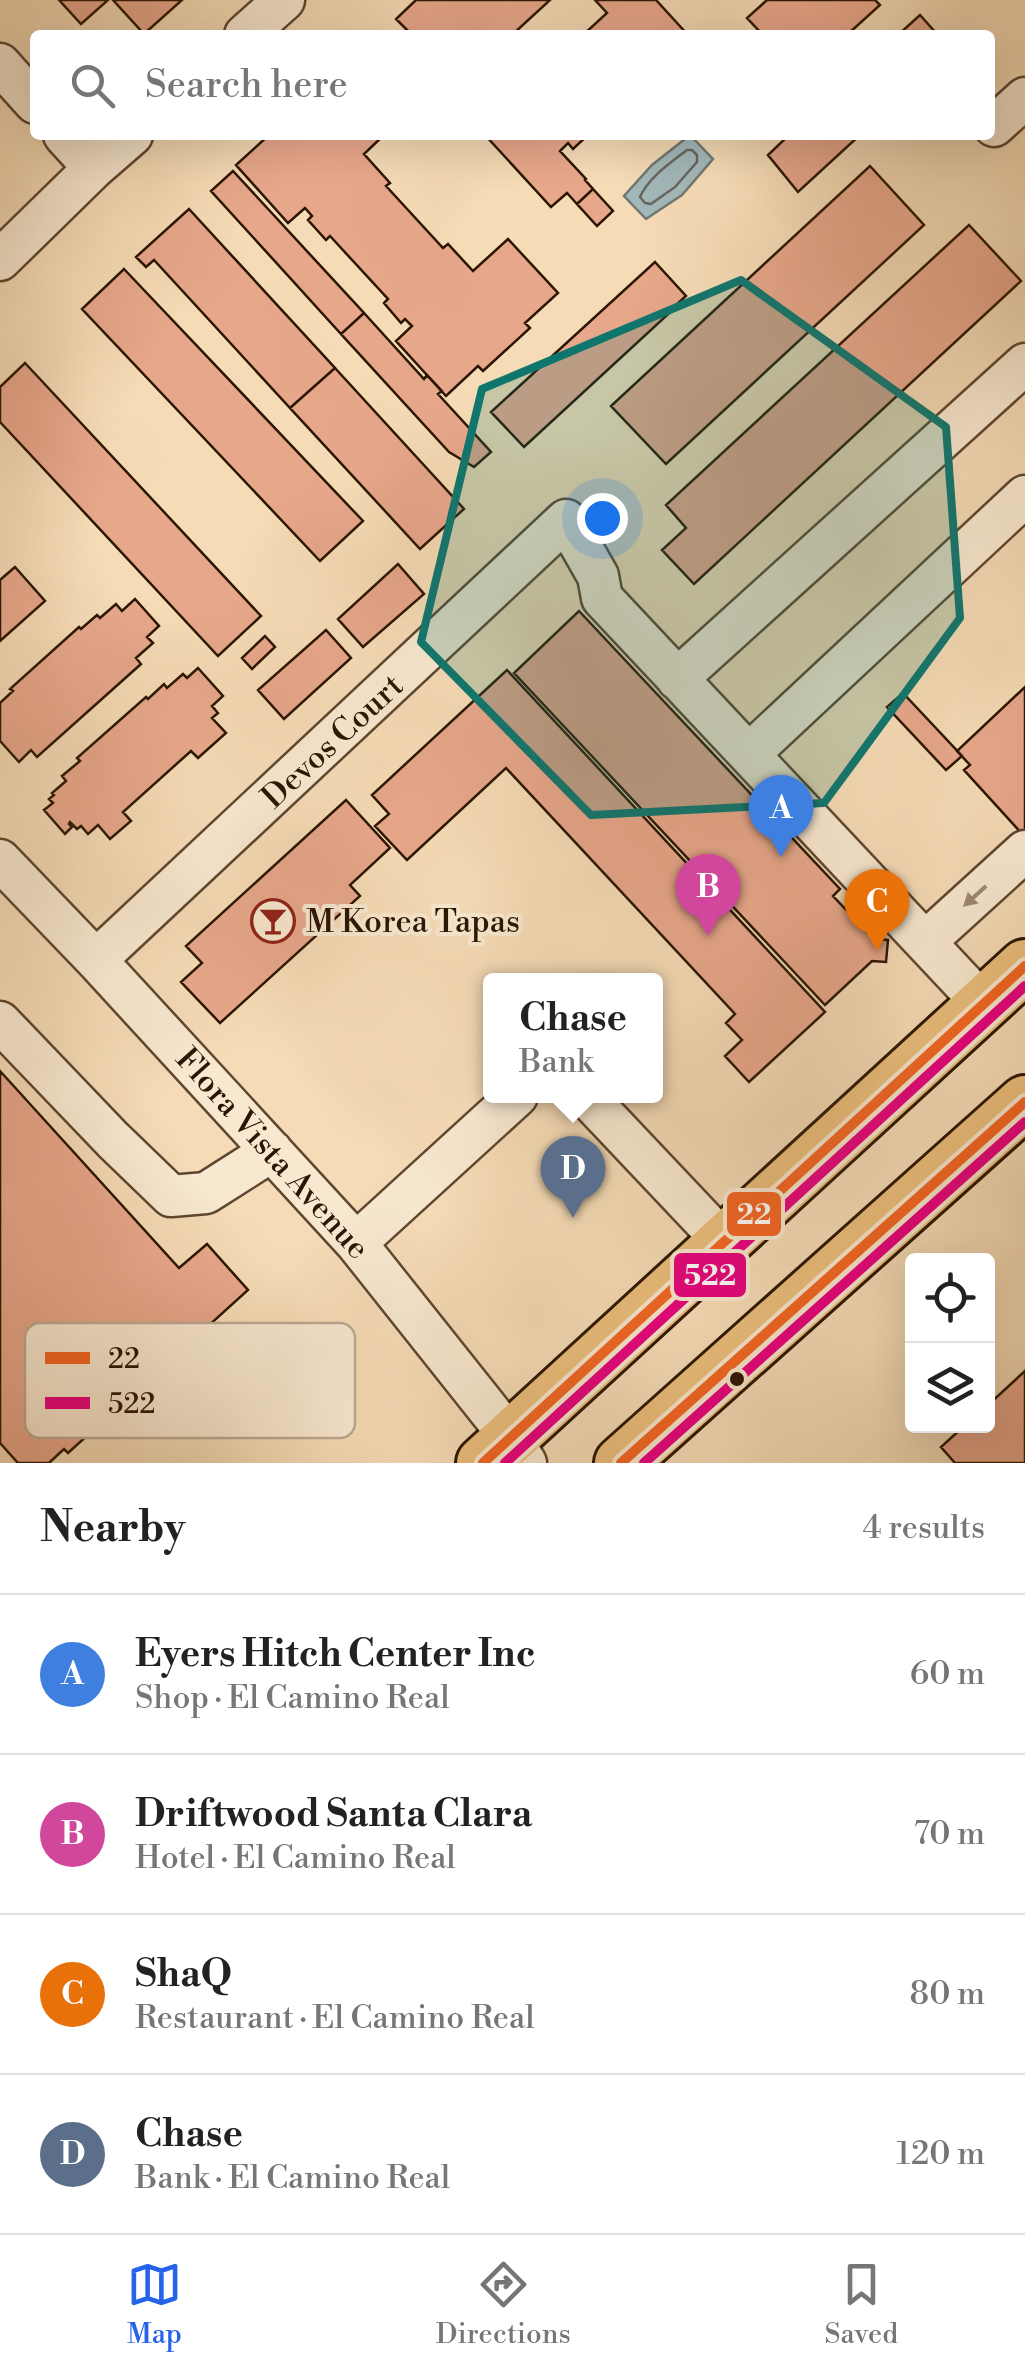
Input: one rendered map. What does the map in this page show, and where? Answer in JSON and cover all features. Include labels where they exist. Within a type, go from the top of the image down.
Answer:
[{"type":"main road","points":[[506,1455],[724,1242],[1025,966]]},
{"type":"main road","points":[[621,1463],[1025,1102]]},
{"type":"street","points":[[251,30],[284,0]]},
{"type":"street","points":[[0,64],[30,97]]},
{"type":"street","points":[[995,125],[1025,98]]},
{"type":"street","points":[[69,140],[94,168]]},
{"type":"street","points":[[0,260],[126,140]]},
{"type":"street","points":[[984,1004],[677,678],[1025,364]]},
{"type":"street","points":[[748,754],[1025,496]]},
{"type":"street","name":"Devos Court","points":[[96,960],[566,520],[598,576],[602,598],[677,678]]},
{"type":"street","points":[[925,942],[1025,851]]},
{"type":"street","name":"Flora Vista Avenue","points":[[3,868],[96,960],[356,1242],[506,1455]]},
{"type":"street","points":[[0,1022],[171,1196],[206,1193],[272,1151]]},
{"type":"street","points":[[356,1242],[510,1103]]},
{"type":"street","points":[[593,1103],[724,1242]]},
{"type":"highlighted area","points":[[741,280],[946,427],[960,618],[824,803],[591,815],[421,642],[482,389]]},
{"type":"water","points":[[684,140],[695,140],[713,159],[682,195],[646,219],[624,196],[652,165]]},
{"type":"building","points":[[59,0],[108,0],[81,24]]},
{"type":"building","points":[[113,0],[182,0],[148,30],[140,30]]},
{"type":"building","points":[[416,0],[550,0],[517,30],[407,30],[396,19]]},
{"type":"building","points":[[595,0],[656,0],[683,30],[588,30],[607,13]]},
{"type":"building","points":[[767,0],[875,0],[880,5],[852,30],[758,30],[747,18]]},
{"type":"building","points":[[920,15],[933,30],[904,30]]},
{"type":"building","points":[[264,140],[379,140],[364,154],[390,183],[386,186],[443,248],[448,244],[473,271],[508,239],[558,293],[525,323],[530,328],[483,371],[478,366],[446,396],[396,341],[412,326],[405,319],[401,323],[384,303],[388,299],[330,236],[326,240],[308,220],[312,216],[305,208],[288,223],[236,165]]},
{"type":"building","points":[[490,140],[583,140],[573,149],[568,143],[560,151],[593,189],[577,204],[567,193],[551,207]]},
{"type":"building","points":[[784,140],[855,140],[798,192],[768,155]]},
{"type":"building","points":[[870,166],[924,225],[666,464],[611,406]]},
{"type":"building","points":[[233,171],[364,313],[341,334],[211,191]]},
{"type":"building","points":[[593,189],[613,211],[597,226],[577,204]]},
{"type":"building","points":[[189,209],[335,368],[290,408],[154,260],[146,267],[136,257]]},
{"type":"building","points":[[969,225],[1021,281],[694,584],[662,550],[686,528],[666,505]]},
{"type":"building","points":[[655,262],[686,296],[524,447],[491,412]]},
{"type":"building","points":[[124,269],[363,521],[320,561],[82,309]]},
{"type":"building","points":[[364,313],[424,379],[427,375],[442,391],[438,394],[491,452],[474,467],[449,452],[341,334]]},
{"type":"building","points":[[25,363],[261,616],[218,656],[0,422],[0,387]]},
{"type":"building","points":[[335,368],[464,509],[420,549],[290,408]]},
{"type":"building","points":[[398,564],[424,594],[363,647],[338,619]]},
{"type":"building","points":[[15,567],[45,601],[0,641],[0,580]]},
{"type":"building","points":[[135,599],[159,626],[147,637],[153,643],[136,658],[141,664],[37,757],[31,750],[19,762],[0,741],[0,703],[13,691],[10,689],[79,627],[97,615],[100,618],[116,604],[122,611]]},
{"type":"building","points":[[579,611],[840,889],[833,896],[874,939],[888,940],[886,962],[872,961],[825,1005],[514,673]]},
{"type":"building","points":[[326,630],[351,658],[284,719],[258,690]]},
{"type":"building","points":[[265,636],[275,647],[252,669],[242,658]]},
{"type":"building","points":[[198,668],[223,696],[212,706],[218,713],[212,718],[226,733],[198,758],[191,751],[123,812],[131,821],[110,839],[98,825],[88,834],[70,822],[72,827],[65,834],[44,810],[53,803],[49,799],[52,793],[66,781],[62,776],[146,697],[164,684],[167,688],[183,674],[187,678]]},
{"type":"building","points":[[507,670],[825,1012],[749,1082],[725,1056],[742,1040],[726,1023],[735,1014],[506,768],[407,860],[375,826],[389,814],[372,795]]},
{"type":"building","points":[[1025,687],[1024,836],[964,770],[970,765],[957,751]]},
{"type":"building","points":[[903,693],[962,756],[946,770],[887,707]]},
{"type":"building","name":"M Korea Tapas","points":[[346,800],[390,848],[350,885],[360,896],[220,1023],[181,982],[202,963],[186,946]]},
{"type":"building","points":[[0,1071],[179,1268],[207,1244],[248,1290],[212,1323],[25,1323],[25,1438],[85,1438],[49,1463],[18,1463],[0,1443]]},
{"type":"building","points":[[1025,1371],[1025,1463],[955,1463],[941,1447],[956,1433],[995,1433],[995,1399]]},
{"type":"transit line","name":"22","points":[[483,1463],[1025,966]]},
{"type":"transit line","name":"522","points":[[505,1463],[1025,986]]},
{"type":"transit line","name":"22","points":[[621,1463],[1025,1102]]},
{"type":"transit line","name":"522","points":[[644,1463],[1025,1122]]},
{"type":"place","name":"Eyers Hitch Center Inc","points":[[781,857]]},
{"type":"place","name":"M Korea Tapas","points":[[273,921]]},
{"type":"place","name":"Driftwood Santa Clara","points":[[708,936]]},
{"type":"place","name":"ShaQ","points":[[877,951]]},
{"type":"place","name":"Chase","points":[[573,1218]]}]
